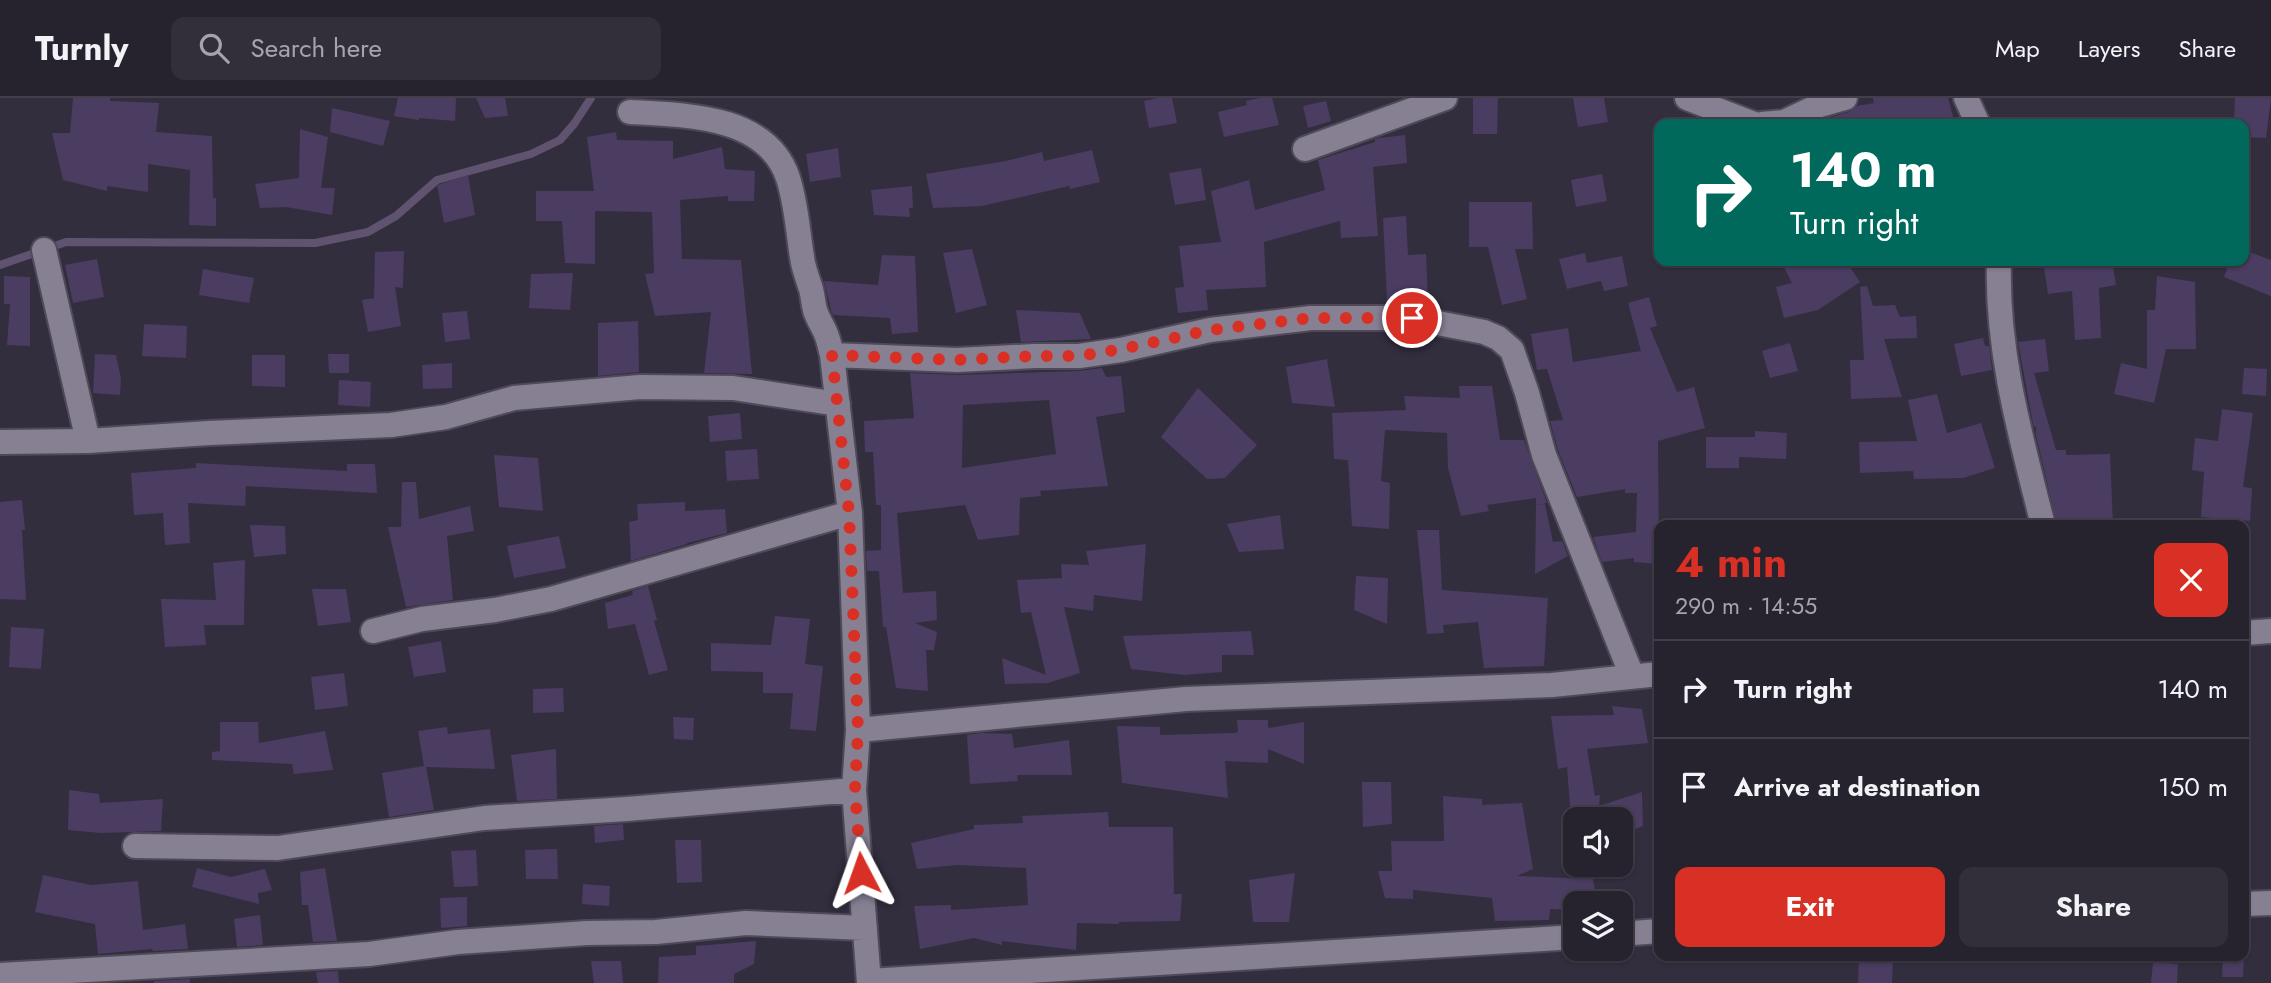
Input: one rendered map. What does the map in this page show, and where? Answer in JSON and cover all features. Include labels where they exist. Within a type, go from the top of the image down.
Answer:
[{"type":"street","points":[[1305,149],[1445,98]]},
{"type":"street","points":[[1687,98],[1742,119]]},
{"type":"street","points":[[1790,119],[1820,105],[1845,98]]},
{"type":"street","points":[[1966,98],[1976,119]]},
{"type":"street","points":[[630,112],[682,114],[751,132],[769,146],[788,177],[798,221],[803,264],[815,312],[827,336],[832,355],[849,513],[858,730],[855,790],[869,982],[1563,938]]},
{"type":"street","points":[[44,250],[88,441]]},
{"type":"street","points":[[1999,266],[1997,298],[2001,334],[2015,416],[2041,520]]},
{"type":"street","points":[[832,355],[957,360],[1079,356],[1210,330],[1311,318],[1412,318],[1484,332],[1498,338],[1512,351],[1544,455],[1632,676]]},
{"type":"street","points":[[0,442],[88,441],[391,425],[446,417],[514,398],[640,387],[733,388],[838,404]]},
{"type":"street","points":[[373,631],[422,618],[495,610],[551,599],[849,513]]},
{"type":"street","points":[[2249,633],[2271,631]]},
{"type":"street","points":[[858,730],[1186,699],[1552,685],[1654,674]]},
{"type":"street","points":[[135,846],[278,848],[484,818],[855,790]]},
{"type":"street","points":[[2249,904],[2271,903]]},
{"type":"street","points":[[0,975],[369,954],[458,942],[587,933],[656,932],[746,923],[865,928]]},
{"type":"street","points":[[1633,933],[1654,931]]},
{"type":"building","points":[[73,98],[110,98],[110,101],[159,103],[156,132],[212,136],[216,226],[189,225],[190,170],[148,164],[148,192],[107,186],[107,191],[63,180],[52,133],[70,133]]},
{"type":"building","points":[[398,98],[456,98],[455,121],[394,116]]},
{"type":"building","points":[[476,98],[505,98],[508,116],[485,118]]},
{"type":"building","points":[[1172,98],[1177,123],[1149,128],[1144,101]]},
{"type":"building","points":[[1272,98],[1279,125],[1224,137],[1218,112],[1247,105],[1246,101]]},
{"type":"building","points":[[1473,98],[1498,98],[1497,134],[1473,134]]},
{"type":"building","points":[[1573,98],[1604,98],[1608,122],[1578,127]]},
{"type":"building","points":[[1873,98],[1948,98],[1954,119],[1825,119],[1849,112],[1857,106],[1874,103]]},
{"type":"building","points":[[2235,98],[2271,98],[2266,138],[2249,137],[2249,119],[2234,119]]},
{"type":"building","points":[[1326,101],[1331,121],[1308,128],[1303,106]]},
{"type":"building","points":[[332,108],[390,121],[383,146],[330,132]]},
{"type":"building","points":[[300,129],[328,137],[321,188],[335,188],[332,215],[286,207],[260,208],[255,184],[299,178]]},
{"type":"building","points":[[616,132],[617,140],[673,141],[673,159],[722,147],[725,169],[755,171],[754,201],[728,201],[728,196],[680,200],[682,259],[741,260],[752,374],[704,373],[711,312],[655,316],[645,274],[654,273],[652,212],[595,211],[595,264],[565,263],[562,221],[536,221],[536,191],[594,191],[587,137]]},
{"type":"building","points":[[1405,135],[1407,163],[1373,167],[1378,236],[1341,238],[1340,221],[1264,242],[1266,287],[1206,290],[1208,310],[1178,313],[1175,288],[1184,287],[1179,246],[1221,242],[1211,191],[1249,180],[1255,210],[1325,190],[1318,160],[1375,142],[1375,139]]},
{"type":"building","points":[[838,148],[841,177],[810,182],[806,154]]},
{"type":"building","points":[[1092,150],[1100,182],[1070,189],[1069,186],[982,206],[933,208],[926,174],[1006,161],[1042,152],[1044,161]]},
{"type":"building","points":[[1201,168],[1206,200],[1175,205],[1169,173]]},
{"type":"building","points":[[1602,174],[1607,201],[1576,207],[1571,180]]},
{"type":"building","points":[[468,175],[475,215],[444,223],[437,185]]},
{"type":"building","points":[[912,186],[913,208],[909,208],[910,217],[874,215],[871,190]]},
{"type":"building","points":[[1469,202],[1532,202],[1533,249],[1515,249],[1527,299],[1502,305],[1488,247],[1469,247]]},
{"type":"building","points":[[1406,216],[1408,255],[1426,254],[1428,299],[1387,301],[1383,218]]},
{"type":"building","points":[[972,249],[987,305],[956,313],[943,253]]},
{"type":"building","points":[[404,251],[403,288],[395,287],[401,326],[368,332],[362,300],[374,298],[375,252]]},
{"type":"building","points":[[2249,252],[2271,260],[2271,296],[2224,277],[2228,266],[2249,266]]},
{"type":"building","points":[[1585,253],[1587,263],[1622,256],[1628,286],[1604,291],[1601,281],[1567,289],[1559,259]]},
{"type":"building","points":[[882,255],[915,256],[918,332],[892,334],[890,318],[833,315],[824,281],[878,285]]},
{"type":"building","points":[[97,259],[104,297],[73,303],[65,265]]},
{"type":"building","points":[[1784,266],[1849,266],[1860,282],[1818,310],[1784,318],[1776,287],[1792,283]]},
{"type":"building","points":[[2044,266],[2113,266],[2116,285],[2099,288],[2101,338],[2075,340],[2072,291],[2048,294]]},
{"type":"building","points":[[203,269],[254,278],[249,303],[199,295]]},
{"type":"building","points":[[573,273],[570,310],[529,308],[531,274]]},
{"type":"building","points":[[4,276],[30,277],[30,346],[7,345],[10,304],[4,304]]},
{"type":"building","points":[[2157,276],[2195,282],[2196,349],[2166,349],[2154,403],[2114,394],[2121,363],[2147,369],[2147,310],[2155,310]]},
{"type":"building","points":[[1867,286],[1873,306],[1895,305],[1900,317],[1916,316],[1917,338],[1884,339],[1902,397],[1851,399],[1850,360],[1864,360],[1860,287]]},
{"type":"building","points":[[1649,297],[1657,326],[1650,328],[1677,392],[1694,387],[1705,428],[1658,441],[1659,520],[1654,520],[1654,564],[1634,562],[1634,558],[1602,562],[1593,537],[1636,532],[1637,493],[1625,493],[1625,489],[1577,497],[1558,450],[1550,421],[1563,420],[1547,369],[1537,370],[1531,334],[1568,328],[1573,362],[1641,351],[1628,303]]},
{"type":"building","points":[[1016,310],[1080,313],[1091,339],[1021,342]]},
{"type":"building","points":[[467,311],[470,339],[445,342],[442,313]]},
{"type":"building","points":[[638,321],[639,372],[598,376],[598,323]]},
{"type":"building","points":[[144,324],[187,326],[186,358],[142,356]]},
{"type":"building","points":[[1983,338],[1985,346],[1989,346],[1992,370],[1961,376],[1954,344]]},
{"type":"building","points":[[2045,339],[2049,371],[2034,373],[2056,450],[2066,450],[2066,455],[2110,454],[2113,520],[2056,520],[2036,427],[2033,424],[2018,342]]},
{"type":"building","points":[[1790,343],[1798,371],[1770,378],[1762,351]]},
{"type":"building","points":[[95,354],[116,355],[121,379],[120,395],[93,393]]},
{"type":"building","points":[[328,354],[349,354],[349,373],[329,373]]},
{"type":"building","points":[[252,355],[285,355],[285,387],[252,386]]},
{"type":"building","points":[[1327,359],[1335,407],[1292,403],[1286,367]]},
{"type":"building","points":[[452,363],[452,388],[423,389],[422,365]]},
{"type":"building","points":[[1102,368],[1106,377],[1121,376],[1125,412],[1096,417],[1108,486],[1040,491],[1041,496],[1020,498],[1019,535],[978,540],[965,505],[897,513],[903,593],[936,591],[937,620],[915,623],[937,632],[934,650],[926,650],[928,691],[896,688],[886,627],[883,627],[879,571],[867,571],[866,551],[881,550],[881,505],[876,505],[873,452],[865,452],[864,421],[914,418],[910,373],[958,375]],"holes":[[[1049,400],[1056,454],[962,468],[963,405]]]},
{"type":"building","points":[[2244,368],[2267,369],[2266,396],[2242,394]]},
{"type":"building","points":[[339,380],[371,382],[370,407],[338,405]]},
{"type":"building","points":[[1459,386],[1492,386],[1500,440],[1524,440],[1547,503],[1536,505],[1536,498],[1487,505],[1489,511],[1461,516],[1448,468],[1447,433],[1385,430],[1381,481],[1390,483],[1389,529],[1352,526],[1348,460],[1334,459],[1332,413],[1406,410],[1404,396],[1460,398]]},
{"type":"building","points":[[1198,388],[1257,445],[1225,478],[1207,479],[1161,437]]},
{"type":"building","points":[[1937,394],[1947,433],[1981,423],[1995,468],[1963,478],[1914,479],[1913,471],[1860,473],[1859,442],[1917,441],[1908,400]]},
{"type":"building","points":[[2222,409],[2253,413],[2243,487],[2252,488],[2250,521],[2201,517],[2204,472],[2192,470],[2195,438],[2218,441]]},
{"type":"building","points":[[740,413],[742,439],[710,442],[708,416]]},
{"type":"building","points":[[1755,431],[1787,433],[1786,459],[1739,457],[1739,468],[1706,468],[1706,437],[1755,437]]},
{"type":"building","points":[[757,449],[759,479],[727,481],[725,451]]},
{"type":"building","points":[[494,455],[538,458],[543,511],[499,507]]},
{"type":"building","points":[[196,463],[347,471],[347,464],[375,464],[377,493],[246,486],[245,506],[188,503],[190,543],[165,545],[163,513],[134,515],[131,473],[196,468]]},
{"type":"building","points":[[402,482],[416,482],[419,519],[470,506],[474,531],[447,536],[453,600],[406,607],[388,527],[401,527]]},
{"type":"building","points":[[22,500],[26,600],[0,599],[0,502]]},
{"type":"building","points":[[685,502],[685,511],[725,509],[727,533],[631,561],[629,522],[638,520],[637,504]]},
{"type":"building","points":[[1545,504],[1553,542],[1562,541],[1568,556],[1535,574],[1536,505]]},
{"type":"building","points":[[1280,515],[1284,549],[1239,552],[1227,524]]},
{"type":"building","points":[[250,525],[285,526],[286,554],[254,557]]},
{"type":"building","points":[[1417,530],[1439,530],[1442,590],[1548,598],[1544,666],[1484,668],[1478,622],[1443,625],[1444,633],[1427,634]]},
{"type":"building","points":[[559,536],[566,568],[514,578],[507,546]]},
{"type":"building","points":[[1146,544],[1142,601],[1094,595],[1093,611],[1064,607],[1080,673],[1048,683],[1005,684],[1002,658],[1046,675],[1031,612],[1021,613],[1017,580],[1062,578],[1061,564],[1089,565],[1086,551]]},
{"type":"building","points":[[245,560],[244,625],[204,625],[206,645],[165,647],[161,599],[216,600],[213,563]]},
{"type":"building","points":[[1356,576],[1388,578],[1387,624],[1354,610]]},
{"type":"building","points":[[648,586],[657,620],[654,621],[668,670],[649,675],[635,624],[608,629],[605,603],[633,595],[632,591]]},
{"type":"building","points":[[312,589],[346,589],[351,622],[318,626]]},
{"type":"building","points":[[775,616],[810,619],[805,664],[823,666],[816,731],[790,729],[793,693],[763,693],[763,672],[711,671],[711,643],[771,645]]},
{"type":"building","points":[[11,627],[44,629],[41,669],[9,667]]},
{"type":"building","points":[[1251,631],[1254,655],[1222,655],[1222,672],[1184,675],[1131,669],[1123,636]]},
{"type":"building","points":[[441,641],[446,672],[414,677],[408,647]]},
{"type":"building","points":[[344,673],[348,706],[315,710],[311,677]]},
{"type":"building","points":[[563,688],[564,712],[533,713],[533,689]]},
{"type":"building","points":[[1612,706],[1642,709],[1648,743],[1587,749],[1595,796],[1600,795],[1599,806],[1642,792],[1643,826],[1633,830],[1633,807],[1570,807],[1567,767],[1558,769],[1551,716],[1614,715]]},
{"type":"building","points":[[673,717],[694,718],[693,740],[674,739]]},
{"type":"building","points":[[1237,720],[1268,720],[1268,728],[1304,722],[1304,764],[1268,749],[1268,763],[1225,761],[1228,798],[1122,783],[1117,726],[1160,727],[1160,735],[1235,733],[1238,732]]},
{"type":"building","points":[[220,722],[258,722],[259,743],[325,731],[333,770],[294,774],[292,764],[212,760],[212,752],[220,751]]},
{"type":"building","points":[[447,727],[448,734],[490,729],[495,769],[426,767],[434,810],[389,817],[382,773],[424,766],[418,731]]},
{"type":"building","points":[[1012,734],[1014,748],[1069,740],[1072,775],[1017,775],[1018,781],[970,784],[967,735]]},
{"type":"building","points":[[556,749],[557,799],[517,801],[511,755]]},
{"type":"building","points":[[1362,782],[1391,782],[1392,824],[1363,827]]},
{"type":"building","points":[[69,790],[99,794],[100,803],[163,799],[161,831],[101,833],[68,830]]},
{"type":"building","points":[[1443,796],[1482,799],[1482,805],[1522,803],[1533,869],[1517,876],[1593,879],[1595,891],[1563,891],[1563,910],[1550,909],[1549,920],[1495,921],[1492,898],[1413,890],[1413,899],[1385,898],[1378,871],[1392,871],[1391,841],[1444,841]]},
{"type":"building","points":[[1108,812],[1109,827],[1173,827],[1174,894],[1182,894],[1180,921],[1077,923],[1076,950],[1002,941],[1002,945],[974,938],[920,949],[914,906],[951,905],[951,910],[1028,905],[1026,868],[957,865],[917,869],[911,843],[974,829],[974,825],[1023,823],[1022,816]]},
{"type":"building","points":[[623,824],[624,840],[595,843],[594,826]]},
{"type":"building","points":[[675,840],[701,840],[702,882],[677,883]]},
{"type":"building","points":[[557,849],[558,879],[526,879],[525,850]]},
{"type":"building","points":[[476,850],[478,886],[454,887],[451,851]]},
{"type":"building","points":[[197,868],[231,877],[265,869],[272,890],[258,893],[259,904],[192,887]]},
{"type":"building","points":[[325,868],[337,941],[313,942],[308,905],[302,905],[300,872]]},
{"type":"building","points":[[1295,873],[1289,922],[1253,922],[1249,880]]},
{"type":"building","points":[[43,875],[91,885],[138,881],[143,930],[185,924],[188,949],[98,954],[95,924],[35,912]]},
{"type":"building","points":[[583,884],[610,886],[609,906],[582,904]]},
{"type":"building","points":[[467,897],[467,926],[441,928],[440,898]]},
{"type":"building","points":[[260,915],[263,945],[237,947],[234,919]]},
{"type":"building","points":[[756,941],[754,964],[734,974],[734,983],[658,983],[659,957],[696,955],[696,946]]},
{"type":"building","points":[[591,961],[621,961],[623,983],[594,983]]},
{"type":"building","points":[[1859,961],[1893,961],[1892,983],[1858,983]]},
{"type":"building","points":[[2223,961],[2244,961],[2243,977],[2222,977]]},
{"type":"building","points":[[2153,962],[2178,964],[2177,983],[2151,983]]},
{"type":"building","points":[[338,971],[339,983],[318,983],[316,972]]},
{"type":"building","points":[[190,979],[190,983],[154,983],[154,981]]},
{"type":"waterway","points":[[0,265],[66,242],[315,243],[368,232],[396,216],[437,180],[531,154],[560,140],[591,98]]},
{"type":"route","points":[[861,873],[855,790],[858,730],[849,513],[832,355],[957,360],[1079,356],[1210,330],[1311,318],[1412,318]]}]
